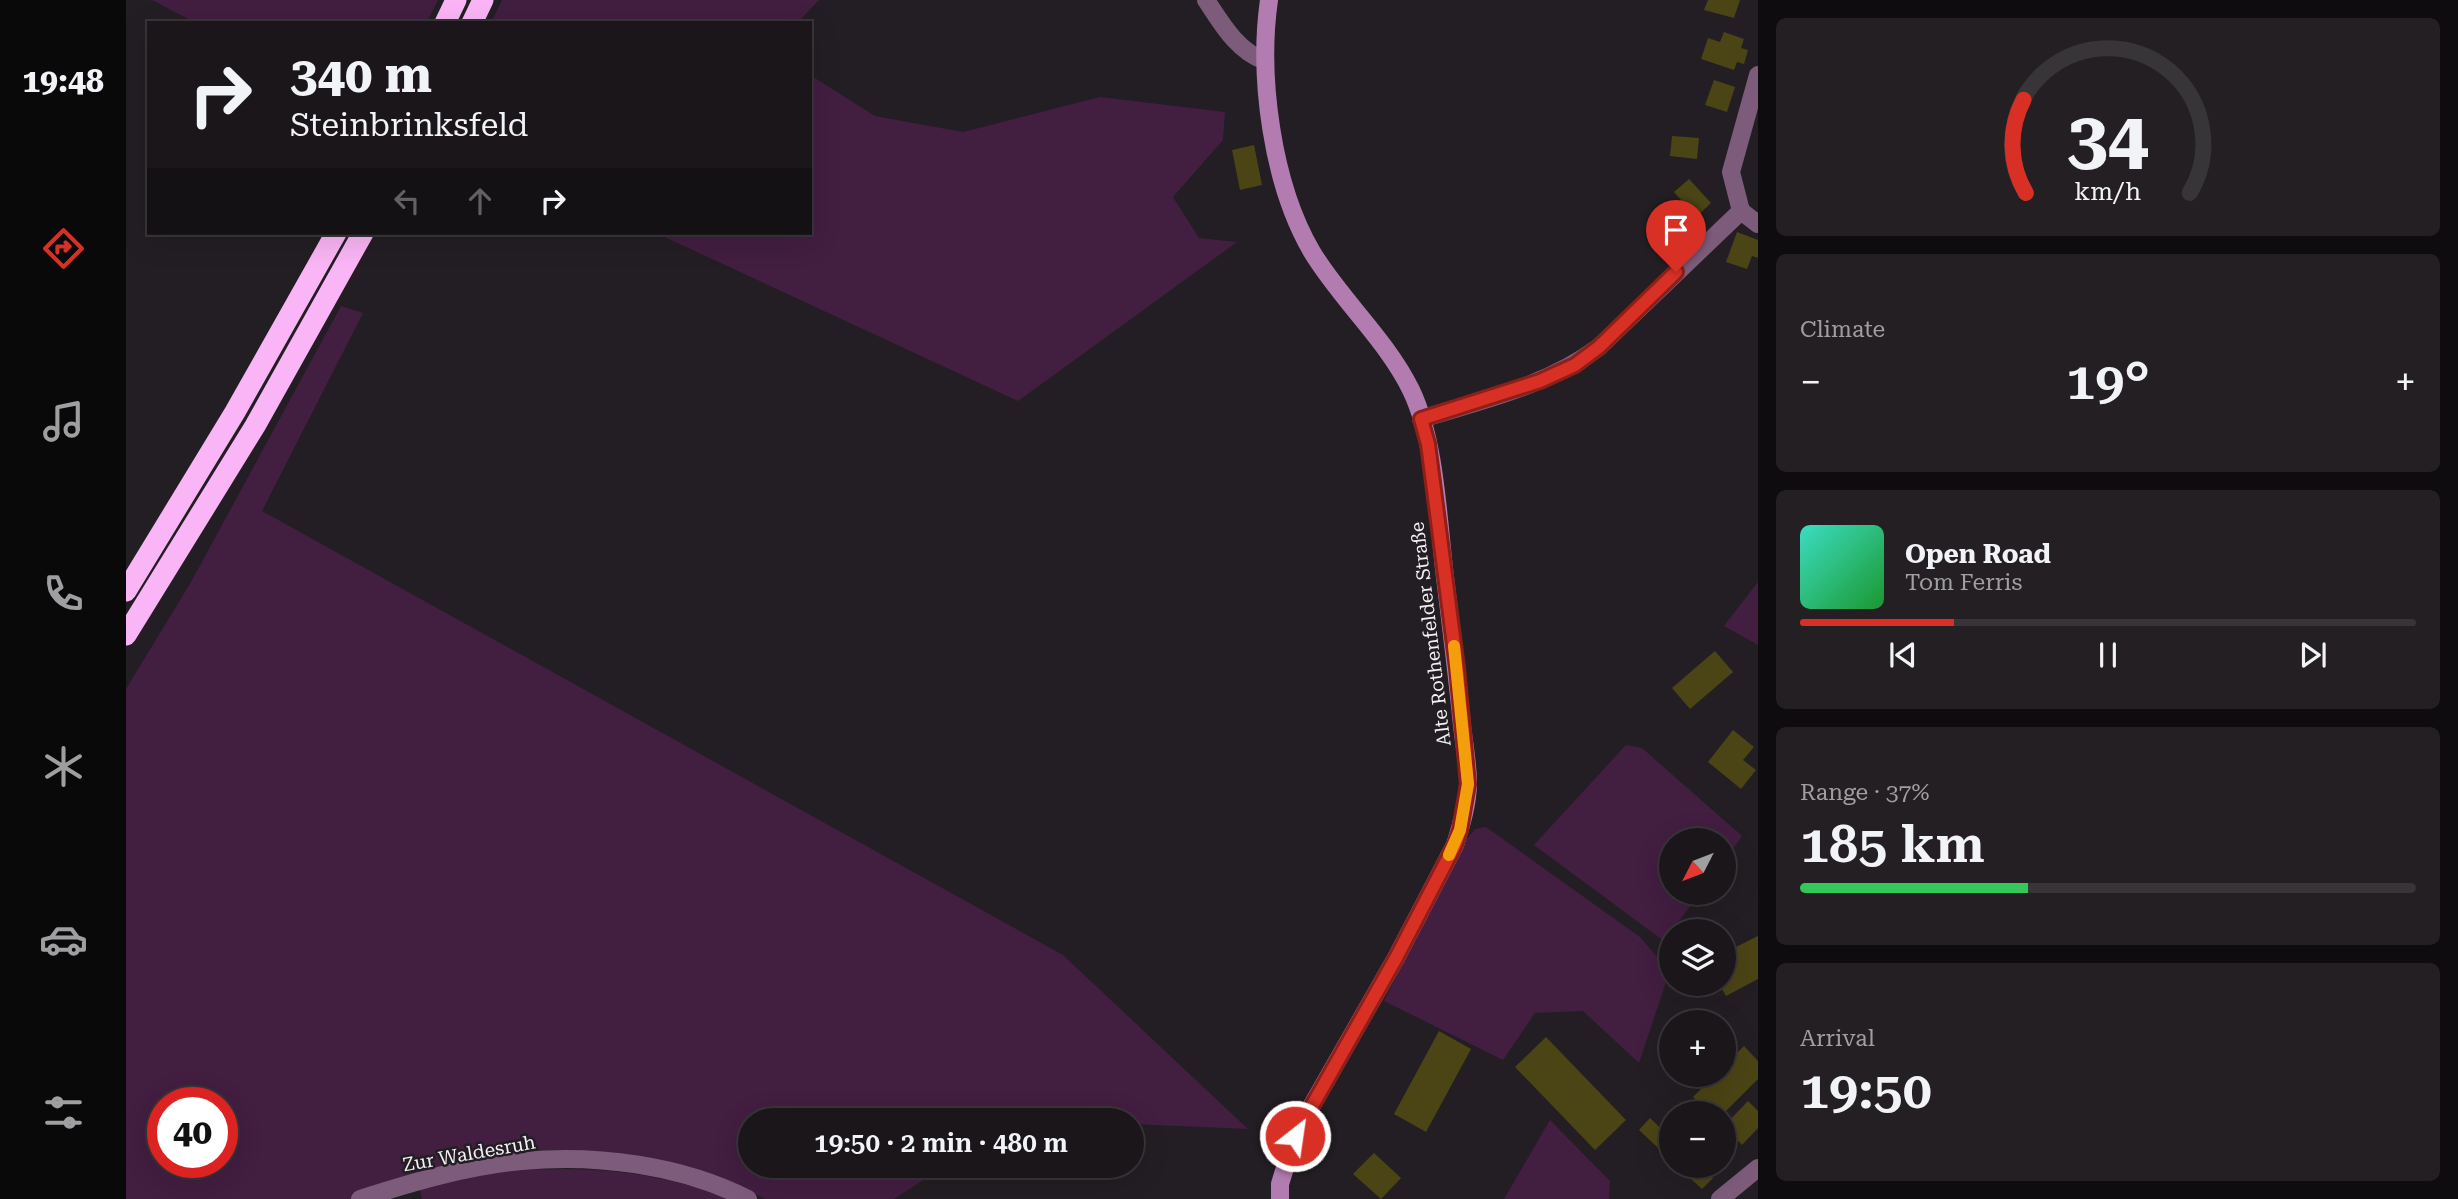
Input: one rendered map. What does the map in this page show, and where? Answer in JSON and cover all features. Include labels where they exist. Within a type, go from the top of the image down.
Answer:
[{"type":"highway","points":[[446,21],[456,0]]},
{"type":"highway","points":[[473,21],[483,0]]},
{"type":"highway","points":[[126,590],[236,412],[335,235]]},
{"type":"highway","points":[[126,635],[255,426],[362,235]]},
{"type":"street","points":[[1206,0],[1236,43],[1254,57],[1265,61]]},
{"type":"street","name":"Alte Rothenfelder Straße","points":[[1269,0],[1265,61],[1270,127],[1294,212],[1312,251],[1411,390],[1428,444],[1457,668],[1468,784],[1455,845],[1408,936],[1295,1136],[1280,1184],[1280,1199]]},
{"type":"street","points":[[1758,75],[1731,172],[1741,211],[1758,224]]},
{"type":"street","points":[[1421,419],[1540,381],[1575,365],[1599,347],[1741,211]]},
{"type":"street","name":"Zur Waldesruh","points":[[360,1199],[418,1181],[470,1170],[522,1161],[582,1160],[627,1163],[674,1173],[726,1187],[748,1199]]},
{"type":"street","points":[[1720,1199],[1758,1168]]},
{"type":"shaded area","points":[[152,0],[438,0],[427,21],[192,21]]},
{"type":"shaded area","points":[[502,0],[819,0],[799,21],[492,21]]},
{"type":"shaded area","points":[[812,76],[875,116],[963,132],[1100,97],[1225,112],[1223,140],[1173,197],[1199,238],[1237,242],[1018,401],[660,235],[812,235]]},
{"type":"shaded area","points":[[341,306],[363,313],[262,511],[1063,955],[1248,1129],[1144,1125],[1144,1108],[738,1108],[738,1178],[926,1178],[894,1199],[765,1199],[735,1183],[681,1166],[564,1150],[517,1150],[423,1179],[520,1170],[615,1171],[680,1183],[731,1199],[422,1199],[420,1189],[360,1199],[126,1199],[126,689],[191,582]]},
{"type":"shaded area","points":[[1758,582],[1758,645],[1724,626]]},
{"type":"shaded area","points":[[1626,745],[1642,748],[1733,828],[1659,828],[1659,905],[1691,905],[1680,919],[1659,919],[1659,937],[1534,845]]},
{"type":"shaded area","points":[[1486,827],[1640,937],[1659,959],[1659,996],[1661,996],[1639,1063],[1583,1011],[1535,1013],[1503,1060],[1384,1001],[1463,843],[1475,829]]},
{"type":"shaded area","points":[[1736,831],[1742,836],[1736,844]]},
{"type":"shaded area","points":[[1550,1120],[1610,1181],[1609,1199],[1504,1199]]},
{"type":"building","points":[[1708,0],[1740,0],[1734,18],[1704,10]]},
{"type":"building","points":[[1724,32],[1744,39],[1741,48],[1748,50],[1744,64],[1737,62],[1734,70],[1701,59],[1708,38],[1720,42]]},
{"type":"building","points":[[1714,80],[1735,87],[1727,112],[1705,105]]},
{"type":"building","points":[[1672,136],[1699,138],[1697,159],[1670,156]]},
{"type":"building","points":[[1254,145],[1262,185],[1240,190],[1232,150]]},
{"type":"building","points":[[1689,179],[1711,203],[1696,217],[1674,192]]},
{"type":"building","points":[[1737,232],[1758,240],[1758,258],[1752,256],[1747,269],[1726,262]]},
{"type":"building","points":[[1715,651],[1733,672],[1690,709],[1672,688]]},
{"type":"building","points":[[1733,730],[1754,747],[1743,760],[1756,770],[1741,789],[1708,762]]},
{"type":"building","points":[[1758,936],[1758,979],[1736,991],[1736,947]]},
{"type":"building","points":[[1439,1031],[1471,1049],[1426,1132],[1394,1114]]},
{"type":"building","points":[[1546,1037],[1626,1120],[1595,1150],[1515,1067]]},
{"type":"building","points":[[1744,1046],[1758,1061],[1758,1079],[1736,1101],[1697,1101],[1693,1097],[1703,1087],[1736,1087],[1736,1054]]},
{"type":"building","points":[[1748,1101],[1758,1111],[1758,1128],[1742,1145],[1736,1139],[1736,1114]]},
{"type":"building","points":[[1650,1118],[1659,1127],[1659,1149],[1639,1130]]},
{"type":"building","points":[[1374,1153],[1401,1178],[1381,1199],[1353,1174]]},
{"type":"building","points":[[1690,1178],[1713,1178],[1702,1189]]},
{"type":"slow traffic","points":[[1449,855],[1460,830],[1468,784],[1454,646]]},
{"type":"route","points":[[1295,1136],[1396,958],[1455,845],[1463,815],[1468,784],[1457,668],[1428,444],[1421,419],[1540,381],[1575,365],[1599,347],[1676,272]]}]
